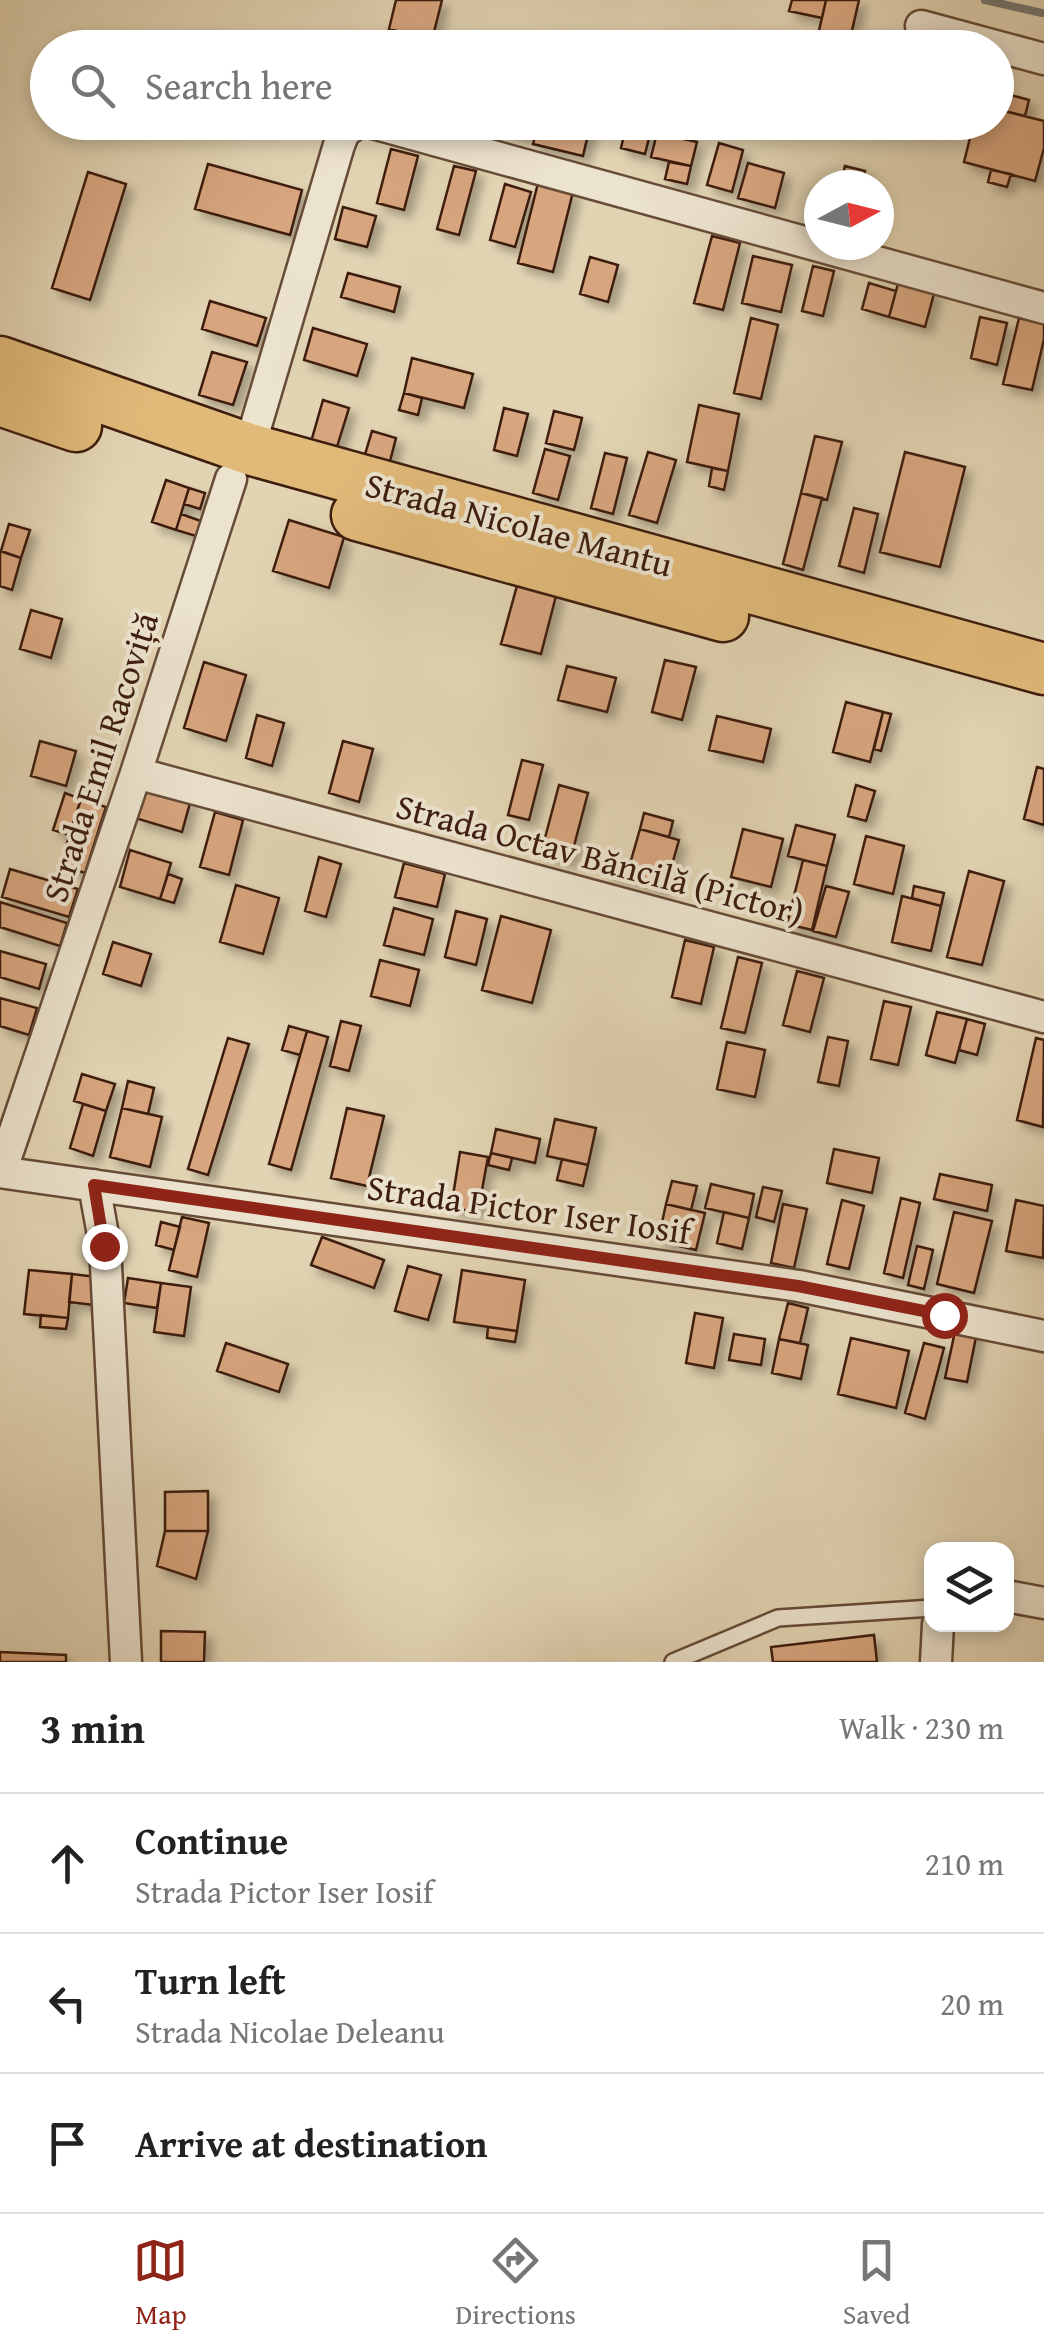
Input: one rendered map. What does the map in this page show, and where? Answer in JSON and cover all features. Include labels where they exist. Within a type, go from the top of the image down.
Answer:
[{"type":"highway","points":[[1,393],[1044,704]]},
{"type":"highway","name":"Strada Nicolae Mantu","points":[[240,464],[1044,668]]},
{"type":"street","points":[[921,26],[936,30]]},
{"type":"street","points":[[1014,51],[1044,59]]},
{"type":"street","name":"Strada Emil Racoviță","points":[[0,1172],[240,464],[341,140]]},
{"type":"street","points":[[434,140],[1044,308]]},
{"type":"street","name":"Strada Octav Băncilă (Pictor)","points":[[136,773],[1044,1017]]},
{"type":"street","name":"Strada Pictor Iser Iosif","points":[[0,1172],[798,1286],[1044,1336]]},
{"type":"street","points":[[94,1185],[104,1246],[126,1662]]},
{"type":"street","points":[[1014,1597],[1044,1603]]},
{"type":"street","points":[[936,1662],[938,1632]]},
{"type":"lane","points":[[673,1662],[778,1618],[924,1609]]},
{"type":"building","points":[[396,0],[442,0],[434,30],[389,29]]},
{"type":"building","points":[[792,0],[826,0],[822,18],[789,11]]},
{"type":"building","points":[[826,0],[859,0],[852,30],[819,30]]},
{"type":"building","points":[[1014,96],[1029,100],[1025,116],[1014,113]]},
{"type":"building","points":[[1014,114],[1044,121],[1044,148],[1035,181],[964,162],[970,140],[1014,140]]},
{"type":"building","points":[[534,140],[587,140],[583,156],[533,144]]},
{"type":"building","points":[[623,140],[648,140],[645,154],[621,148]]},
{"type":"building","points":[[655,140],[697,142],[691,166],[651,157]]},
{"type":"building","points":[[719,143],[743,150],[732,192],[707,185]]},
{"type":"building","points":[[391,149],[418,156],[404,210],[377,203]]},
{"type":"building","points":[[669,162],[691,166],[687,184],[665,179]]},
{"type":"building","points":[[748,163],[784,173],[775,208],[738,198]]},
{"type":"building","points":[[208,164],[302,190],[290,235],[195,209]]},
{"type":"building","points":[[454,166],[476,171],[459,235],[437,229]]},
{"type":"building","points":[[991,170],[1011,174],[1007,187],[988,182]]},
{"type":"building","points":[[88,172],[126,184],[90,300],[52,288]]},
{"type":"building","points":[[538,183],[573,192],[553,272],[518,263]]},
{"type":"building","points":[[505,184],[531,192],[515,247],[490,240]]},
{"type":"building","points":[[343,207],[376,216],[367,247],[335,239]]},
{"type":"building","points":[[712,236],[740,243],[723,310],[694,303]]},
{"type":"building","points":[[753,256],[792,265],[781,312],[742,303]]},
{"type":"building","points":[[590,257],[618,265],[608,302],[580,294]]},
{"type":"building","points":[[813,266],[834,271],[823,316],[802,311]]},
{"type":"building","points":[[348,273],[400,287],[394,312],[341,297]]},
{"type":"building","points":[[899,280],[935,290],[925,327],[889,317]]},
{"type":"building","points":[[869,283],[896,291],[889,317],[862,309]]},
{"type":"building","points":[[210,301],[266,318],[257,346],[202,329]]},
{"type":"building","points":[[980,317],[1007,323],[997,365],[971,358]]},
{"type":"building","points":[[751,318],[778,325],[761,399],[734,393]]},
{"type":"building","points":[[1019,318],[1044,324],[1032,390],[1003,384]]},
{"type":"building","points":[[313,328],[367,344],[357,376],[304,360]]},
{"type":"building","points":[[212,352],[247,362],[233,405],[199,395]]},
{"type":"building","points":[[412,358],[473,374],[464,408],[404,393]]},
{"type":"building","points":[[404,393],[422,398],[418,415],[399,410]]},
{"type":"building","points":[[323,400],[349,408],[336,450],[311,442]]},
{"type":"building","points":[[699,405],[739,414],[728,471],[687,462]]},
{"type":"building","points":[[504,408],[528,414],[517,456],[494,450]]},
{"type":"building","points":[[554,411],[582,418],[574,450],[546,443]]},
{"type":"building","points":[[372,431],[396,438],[389,465],[364,458]]},
{"type":"building","points":[[815,436],[842,442],[827,500],[801,493]]},
{"type":"building","points":[[545,449],[570,456],[558,500],[533,493]]},
{"type":"building","points":[[648,452],[676,460],[657,523],[629,515]]},
{"type":"building","points":[[905,452],[965,467],[940,567],[880,552]]},
{"type":"building","points":[[605,453],[627,458],[613,514],[591,508]]},
{"type":"building","points":[[712,468],[728,471],[724,490],[709,486]]},
{"type":"building","points":[[166,480],[189,488],[176,530],[152,522]]},
{"type":"building","points":[[189,488],[205,493],[200,509],[184,504]]},
{"type":"building","points":[[801,493],[822,498],[803,570],[783,564]]},
{"type":"building","points":[[854,508],[878,514],[864,573],[839,566]]},
{"type":"building","points":[[181,514],[201,521],[196,536],[176,530]]},
{"type":"building","points":[[289,520],[344,537],[329,588],[273,571]]},
{"type":"building","points":[[9,524],[30,530],[21,558],[1,551]]},
{"type":"building","points":[[0,551],[21,558],[12,590],[0,586]]},
{"type":"building","points":[[518,582],[557,592],[541,654],[501,644]]},
{"type":"building","points":[[31,610],[62,619],[51,658],[20,649]]},
{"type":"building","points":[[665,660],[696,667],[682,720],[652,712]]},
{"type":"building","points":[[204,662],[246,675],[226,741],[184,728]]},
{"type":"building","points":[[567,666],[616,678],[607,712],[558,700]]},
{"type":"building","points":[[846,702],[883,712],[870,762],[833,752]]},
{"type":"building","points":[[883,712],[891,714],[881,751],[874,749]]},
{"type":"building","points":[[257,715],[284,723],[272,766],[246,758]]},
{"type":"building","points":[[717,716],[771,729],[763,762],[709,750]]},
{"type":"building","points":[[40,741],[76,751],[66,786],[31,776]]},
{"type":"building","points":[[343,741],[373,749],[359,802],[329,793]]},
{"type":"building","points":[[522,760],[543,765],[529,820],[508,815]]},
{"type":"building","points":[[1037,767],[1044,769],[1044,825],[1024,819]]},
{"type":"building","points":[[144,785],[191,799],[182,832],[135,818]]},
{"type":"building","points":[[559,785],[588,793],[570,861],[541,853]]},
{"type":"building","points":[[856,785],[875,791],[866,821],[848,816]]},
{"type":"building","points":[[65,793],[81,799],[69,835],[53,830]]},
{"type":"building","points":[[81,799],[106,807],[85,873],[60,865]]},
{"type":"building","points":[[215,812],[243,820],[229,875],[200,867]]},
{"type":"building","points":[[644,813],[673,821],[669,837],[640,829]]},
{"type":"building","points":[[796,825],[835,835],[827,866],[788,856]]},
{"type":"building","points":[[640,829],[679,840],[665,889],[626,878]]},
{"type":"building","points":[[743,829],[783,839],[771,887],[731,877]]},
{"type":"building","points":[[866,836],[904,846],[893,894],[854,884]]},
{"type":"building","points":[[130,850],[171,863],[160,899],[120,887]]},
{"type":"building","points":[[319,857],[341,864],[326,917],[305,911]]},
{"type":"building","points":[[609,857],[630,863],[626,878],[605,872]]},
{"type":"building","points":[[803,860],[827,866],[812,930],[787,924]]},
{"type":"building","points":[[404,863],[445,874],[437,907],[395,897]]},
{"type":"building","points":[[10,869],[78,889],[69,917],[2,897]]},
{"type":"building","points":[[969,871],[1004,881],[982,965],[947,957]]},
{"type":"building","points":[[168,874],[182,879],[174,903],[160,899]]},
{"type":"building","points":[[236,885],[279,898],[263,954],[220,942]]},
{"type":"building","points":[[826,886],[849,892],[836,937],[813,931]]},
{"type":"building","points":[[914,886],[944,893],[941,906],[912,898]]},
{"type":"building","points":[[902,896],[941,906],[931,951],[892,942]]},
{"type":"building","points":[[0,902],[67,923],[60,946],[0,927]]},
{"type":"building","points":[[394,908],[433,919],[424,955],[384,945]]},
{"type":"building","points":[[456,911],[487,919],[476,965],[445,957]]},
{"type":"building","points":[[501,916],[551,930],[532,1003],[482,990]]},
{"type":"building","points":[[685,940],[714,947],[701,1004],[672,997]]},
{"type":"building","points":[[113,942],[151,954],[141,986],[103,974]]},
{"type":"building","points":[[0,951],[46,964],[39,989],[0,977]]},
{"type":"building","points":[[738,957],[762,963],[745,1033],[721,1028]]},
{"type":"building","points":[[380,960],[419,970],[410,1006],[371,996]]},
{"type":"building","points":[[797,971],[824,978],[810,1032],[783,1025]]},
{"type":"building","points":[[0,998],[37,1008],[29,1035],[0,1026]]},
{"type":"building","points":[[884,1001],[911,1007],[898,1065],[871,1059]]},
{"type":"building","points":[[937,1012],[967,1019],[955,1063],[926,1055]]},
{"type":"building","points":[[967,1019],[985,1024],[977,1055],[959,1050]]},
{"type":"building","points":[[341,1021],[361,1026],[349,1071],[330,1066]]},
{"type":"building","points":[[289,1026],[307,1031],[300,1055],[282,1050]]},
{"type":"building","points":[[307,1031],[328,1037],[291,1170],[269,1164]]},
{"type":"building","points":[[828,1037],[848,1041],[839,1086],[818,1082]]},
{"type":"building","points":[[228,1038],[249,1044],[208,1175],[188,1169]]},
{"type":"building","points":[[1036,1038],[1044,1040],[1043,1127],[1017,1120]]},
{"type":"building","points":[[727,1042],[765,1050],[755,1097],[717,1089]]},
{"type":"building","points":[[82,1074],[115,1084],[106,1111],[74,1101]]},
{"type":"building","points":[[128,1081],[154,1088],[148,1114],[122,1108]]},
{"type":"building","points":[[83,1104],[106,1111],[93,1156],[70,1148]]},
{"type":"building","points":[[122,1108],[162,1117],[150,1167],[110,1157]]},
{"type":"building","points":[[347,1108],[384,1116],[367,1186],[331,1178]]},
{"type":"building","points":[[555,1119],[596,1128],[588,1165],[547,1156]]},
{"type":"building","points":[[496,1129],[540,1139],[535,1163],[491,1153]]},
{"type":"building","points":[[834,1149],[879,1158],[872,1193],[827,1183]]},
{"type":"building","points":[[460,1152],[488,1157],[478,1212],[451,1208]]},
{"type":"building","points":[[491,1153],[512,1158],[509,1170],[488,1165]]},
{"type":"building","points":[[562,1159],[588,1165],[583,1186],[557,1180]]},
{"type":"building","points":[[940,1174],[992,1185],[987,1211],[934,1199]]},
{"type":"building","points":[[672,1181],[697,1186],[691,1210],[666,1204]]},
{"type":"building","points":[[711,1184],[754,1194],[749,1218],[705,1208]]},
{"type":"building","points":[[763,1187],[782,1191],[774,1222],[756,1217]]},
{"type":"building","points":[[901,1198],[920,1203],[903,1278],[884,1273]]},
{"type":"building","points":[[842,1200],[864,1206],[849,1269],[827,1264]]},
{"type":"building","points":[[1016,1200],[1044,1206],[1043,1258],[1006,1251]]},
{"type":"building","points":[[666,1204],[705,1213],[696,1250],[658,1241]]},
{"type":"building","points":[[783,1204],[807,1209],[794,1268],[771,1263]]},
{"type":"building","points":[[724,1212],[749,1218],[742,1249],[717,1243]]},
{"type":"building","points":[[954,1212],[992,1221],[974,1293],[937,1284]]},
{"type":"building","points":[[182,1217],[209,1223],[197,1277],[169,1270]]},
{"type":"building","points":[[161,1222],[180,1227],[174,1250],[156,1245]]},
{"type":"building","points":[[322,1237],[384,1260],[374,1288],[311,1265]]},
{"type":"building","points":[[917,1246],[933,1250],[924,1289],[908,1285]]},
{"type":"building","points":[[408,1266],[441,1275],[428,1320],[395,1311]]},
{"type":"building","points":[[29,1270],[72,1274],[68,1318],[24,1314]]},
{"type":"building","points":[[462,1270],[525,1280],[517,1331],[454,1322]]},
{"type":"building","points":[[72,1274],[97,1277],[94,1305],[69,1302]]},
{"type":"building","points":[[128,1278],[161,1283],[157,1308],[124,1303]]},
{"type":"building","points":[[161,1283],[191,1287],[184,1336],[154,1332]]},
{"type":"building","points":[[788,1303],[808,1308],[800,1343],[779,1339]]},
{"type":"building","points":[[695,1313],[723,1318],[714,1368],[686,1363]]},
{"type":"building","points":[[41,1315],[68,1318],[66,1329],[40,1327]]},
{"type":"building","points":[[957,1322],[978,1327],[967,1382],[945,1378]]},
{"type":"building","points":[[488,1327],[517,1331],[515,1342],[487,1338]]},
{"type":"building","points":[[734,1334],[765,1339],[761,1365],[729,1360]]},
{"type":"building","points":[[851,1338],[909,1351],[896,1408],[838,1394]]},
{"type":"building","points":[[779,1339],[808,1345],[801,1379],[772,1373]]},
{"type":"building","points":[[226,1343],[288,1364],[279,1392],[217,1371]]},
{"type":"building","points":[[924,1343],[944,1348],[925,1419],[905,1413]]},
{"type":"building","points":[[208,1491],[208,1531],[165,1531],[165,1492]]},
{"type":"building","points":[[165,1531],[208,1531],[196,1579],[157,1566]]},
{"type":"building","points":[[161,1631],[205,1632],[204,1662],[161,1662]]},
{"type":"building","points":[[874,1635],[877,1662],[773,1662],[771,1647]]},
{"type":"building","points":[[0,1652],[66,1655],[66,1662],[0,1662]]},
{"type":"waterway","points":[[985,0],[1042,13]]},
{"type":"route","points":[[104,1246],[94,1185],[798,1286],[944,1315]]}]
